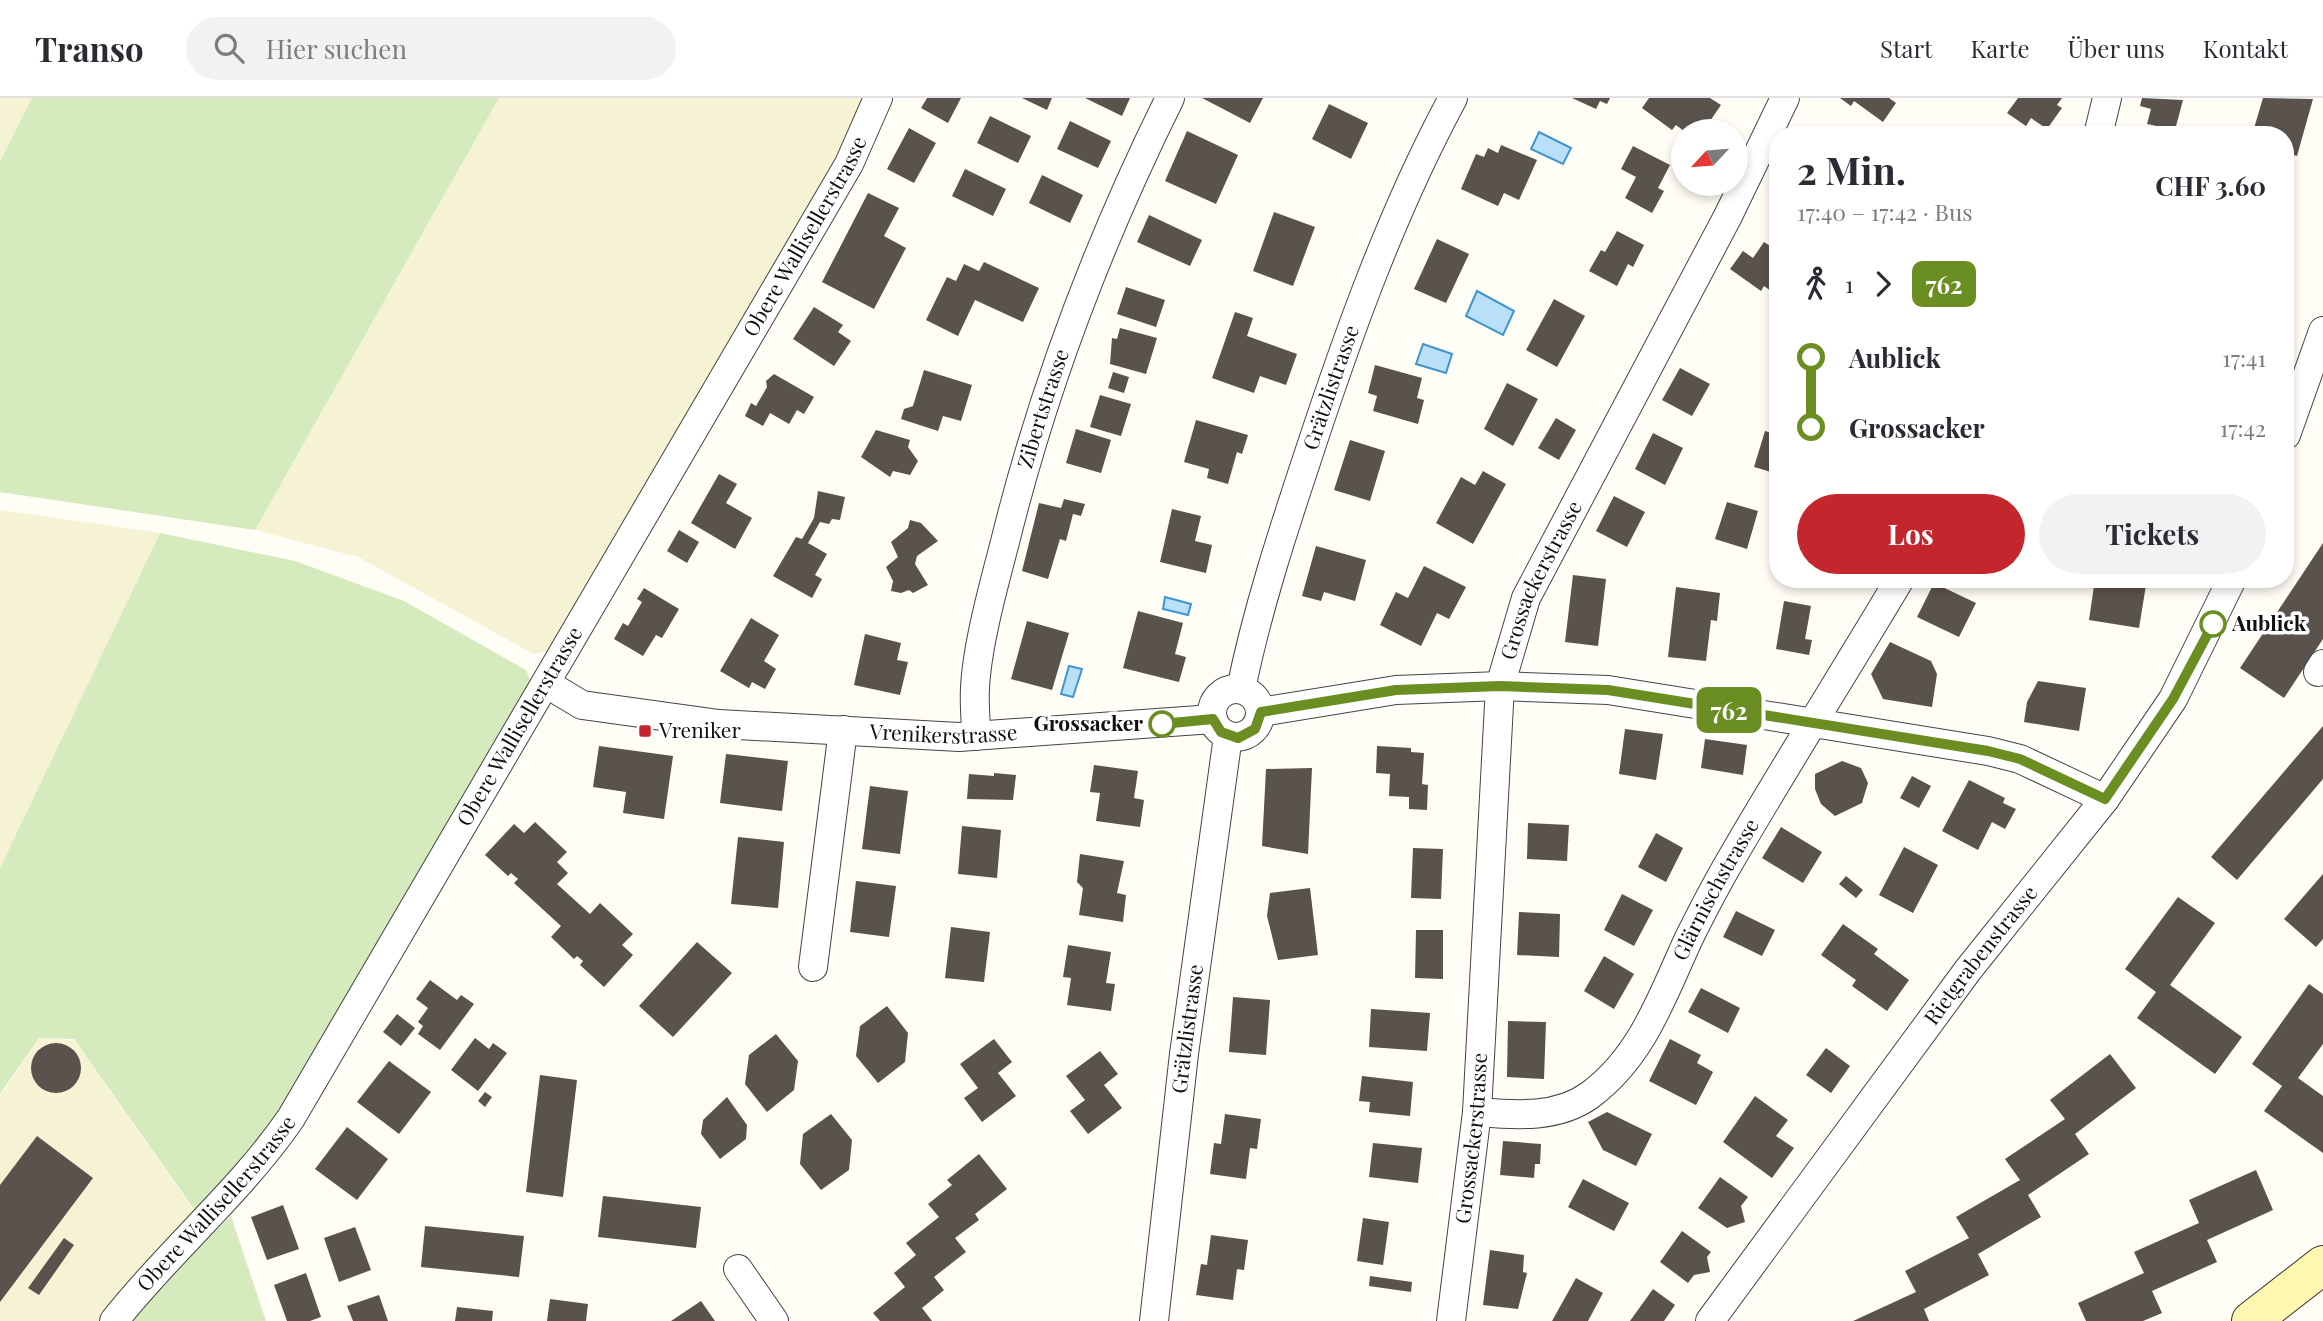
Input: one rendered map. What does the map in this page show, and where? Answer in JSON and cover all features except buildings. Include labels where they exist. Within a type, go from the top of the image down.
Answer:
[{"type":"main road","points":[[2250,1321],[2323,1265]]},
{"type":"street","name":"Obere Wallisellerstrasse","points":[[114,1321],[151,1273],[242,1183],[291,1118],[849,164],[878,98]]},
{"type":"street","name":"Zibertstrasse","points":[[976,736],[975,687],[995,583],[1020,481],[1087,284],[1143,152],[1170,98]]},
{"type":"street","name":"Grätzlistrasse","points":[[1241,689],[1270,576],[1326,401],[1368,290],[1436,130],[1453,98]]},
{"type":"street","name":"Grossackerstrasse","points":[[1771,126],[1785,98]]},
{"type":"street","points":[[2100,126],[2108,98]]},
{"type":"street","name":"Grossackerstrasse","points":[[1451,1321],[1477,1112],[1500,686],[1526,598],[1728,216],[1769,131]]},
{"type":"street","points":[[2294,413],[2323,331]]},
{"type":"street","name":"Glärnischstrasse","points":[[1477,1112],[1517,1115],[1560,1110],[1588,1096],[1613,1075],[1659,1009],[1690,936],[1729,862],[1895,588]]},
{"type":"street","name":"Rietgrabenstrasse","points":[[1710,1321],[1968,970],[2105,799],[2173,699],[2228,588]]},
{"type":"street","name":"Vrenikerstrasse","points":[[547,684],[582,705],[719,724],[976,736],[1221,728]]},
{"type":"street","points":[[1261,712],[1396,690],[1500,686],[1608,690],[1988,751],[2020,759],[2105,799]]},
{"type":"street","points":[[1241,689],[1255,697],[1261,712],[1255,729],[1238,738],[1221,728],[1212,711],[1219,696],[1241,689]]},
{"type":"street","name":"Grätzlistrasse","points":[[1154,1321],[1221,728]]},
{"type":"street","name":"Vrenikerstrasse","points":[[813,967],[843,730]]},
{"type":"street","points":[[738,1269],[774,1321]]},
{"type":"shaded area","points":[[0,98],[32,98],[0,161]]},
{"type":"shaded area","points":[[499,98],[872,98],[552,650],[534,654],[358,557],[255,530]]},
{"type":"shaded area","points":[[0,510],[160,533],[0,868]]},
{"type":"shaded area","points":[[40,1037],[75,1041],[195,1212],[101,1321],[0,1321],[0,1096]]},
{"type":"green space","points":[[32,98],[499,98],[255,530],[0,492],[0,161]]},
{"type":"green space","points":[[160,533],[295,561],[404,601],[526,670],[532,685],[264,1144],[196,1212],[74,1039],[39,1038],[0,1094],[0,868]]},
{"type":"green space","points":[[231,1216],[266,1321],[133,1321],[157,1289]]},
{"type":"water","points":[[1539,132],[1571,148],[1563,164],[1531,149]]},
{"type":"water","points":[[1477,291],[1514,311],[1503,335],[1466,316]]},
{"type":"water","points":[[1423,344],[1452,354],[1446,373],[1416,364]]},
{"type":"water","points":[[1165,597],[1191,604],[1188,615],[1163,609]]},
{"type":"water","points":[[1069,666],[1082,669],[1073,697],[1061,694]]},
{"type":"bus line","name":"762","points":[[1162,724],[1213,719],[1221,732],[1238,738],[1255,729],[1261,712],[1298,703],[1396,690],[1500,686],[1608,690],[1988,751],[2042,768],[2105,799],[2173,699],[2213,624]]},
{"type":"place","name":"Aublick","points":[[2213,624]]},
{"type":"place","name":"Grossacker","points":[[1162,724]]},
{"type":"place","name":"Vreniker","points":[[645,731]]}]
